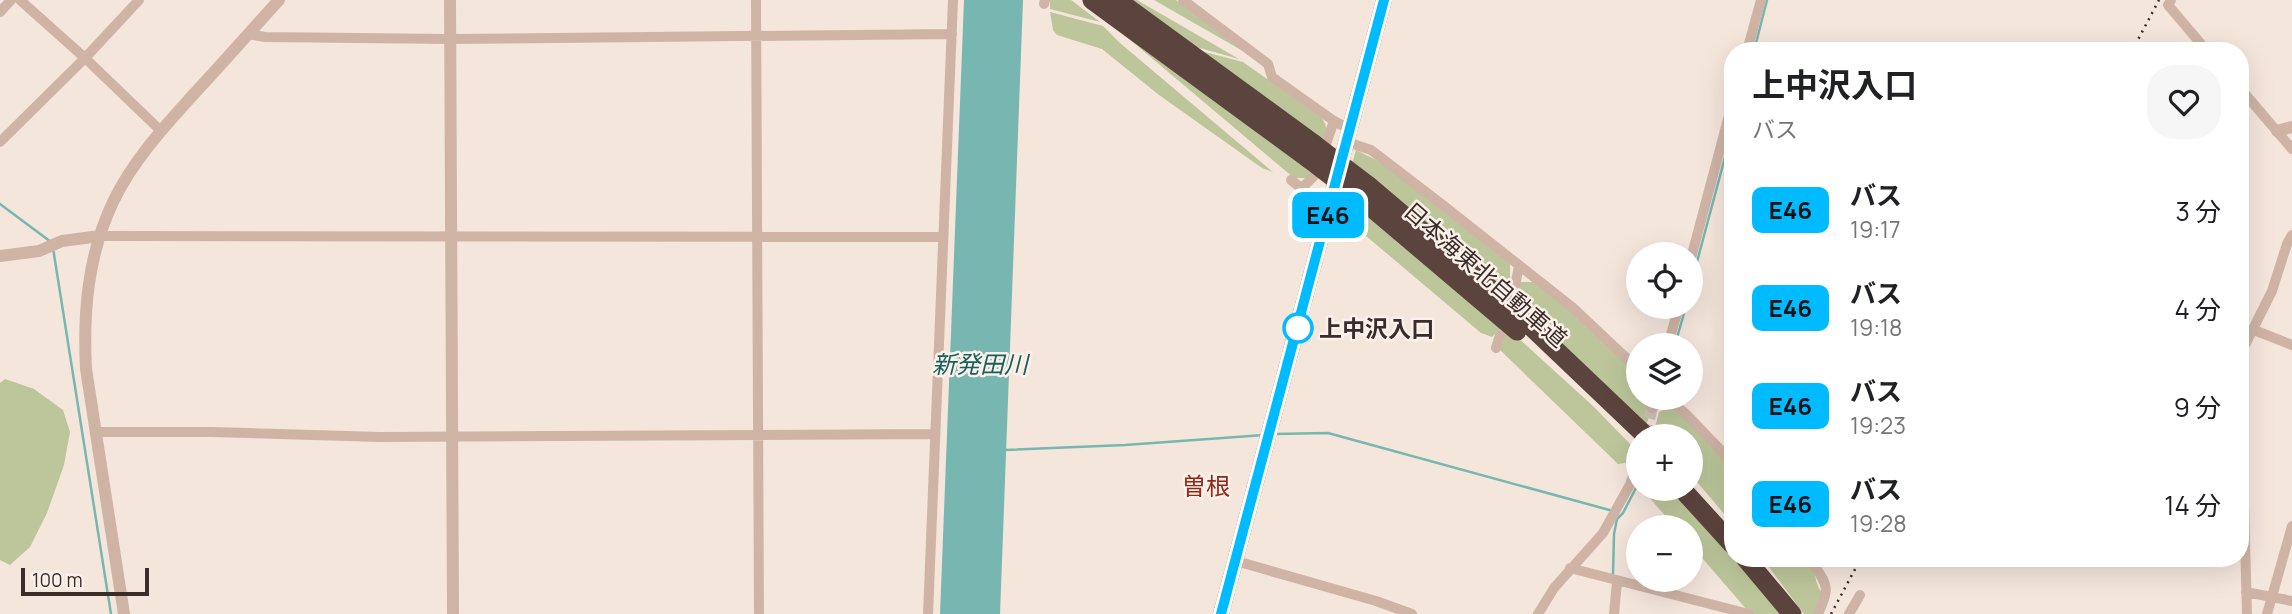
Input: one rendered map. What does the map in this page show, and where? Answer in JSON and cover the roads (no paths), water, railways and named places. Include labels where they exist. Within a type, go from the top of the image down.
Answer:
[{"type":"highway","name":"日本海東北自動車道","points":[[1092,0],[1311,151]]},
{"type":"highway","name":"日本海東北自動車道","points":[[1117,0],[1500,297],[1633,424]]},
{"type":"highway","name":"日本海東北自動車道","points":[[1367,195],[1626,432]]},
{"type":"highway","points":[[1703,498],[1724,522]]},
{"type":"highway","points":[[1693,501],[1724,535]]},
{"type":"highway","points":[[1753,567],[1792,614]]},
{"type":"highway","points":[[1763,567],[1800,614]]},
{"type":"main road","points":[[1221,614],[1384,0]]},
{"type":"street","points":[[0,12],[11,0]]},
{"type":"street","points":[[20,0],[161,131]]},
{"type":"street","points":[[0,142],[139,0]]},
{"type":"street","points":[[124,614],[86,369],[86,293],[100,236],[113,201],[138,160],[279,0]]},
{"type":"street","points":[[450,0],[449,236],[453,614]]},
{"type":"street","points":[[756,0],[759,614]]},
{"type":"street","points":[[928,614],[953,0]]},
{"type":"street","points":[[1183,0],[1268,64],[1272,77],[1334,121],[1348,135],[1371,150],[1572,307],[1626,358]]},
{"type":"street","points":[[1749,42],[1761,0]]},
{"type":"street","points":[[2171,0],[2168,5],[2199,42]]},
{"type":"street","points":[[248,34],[265,37],[449,39],[952,34]]},
{"type":"street","points":[[2249,98],[2292,149]]},
{"type":"street","points":[[1303,187],[1315,175],[1334,121]]},
{"type":"street","points":[[2277,131],[2292,127]]},
{"type":"street","points":[[1695,242],[1724,134]]},
{"type":"street","points":[[1291,180],[1329,210]]},
{"type":"street","points":[[2249,339],[2272,291],[2292,234]]},
{"type":"street","points":[[0,256],[39,251],[62,241],[100,236],[943,237]]},
{"type":"street","points":[[1515,286],[1519,266]]},
{"type":"street","points":[[2254,330],[2292,345]]},
{"type":"street","points":[[1496,348],[1500,335]]},
{"type":"street","points":[[1681,410],[1724,454]]},
{"type":"street","points":[[96,432],[452,436],[935,434]]},
{"type":"street","points":[[1538,614],[1570,568],[1603,533],[1626,492]]},
{"type":"street","points":[[2267,614],[2292,526]]},
{"type":"street","points":[[1236,561],[1412,614]]},
{"type":"street","points":[[1815,567],[1828,588],[1818,614]]},
{"type":"street","points":[[2245,567],[2247,614]]},
{"type":"street","points":[[1570,568],[1749,614]]},
{"type":"street","points":[[1614,614],[1617,582]]},
{"type":"street","points":[[2246,592],[2292,601]]},
{"type":"street","points":[[1849,614],[1860,596]]},
{"type":"water","name":"新発田川","points":[[964,0],[1023,0],[1000,614],[940,614]]},
{"type":"waterway","points":[[1756,42],[1767,0]]},
{"type":"waterway","points":[[1702,242],[1724,161]]},
{"type":"waterway","points":[[0,204],[51,242]]},
{"type":"waterway","points":[[53,248],[111,614]]},
{"type":"waterway","points":[[1678,333],[1682,319]]},
{"type":"waterway","points":[[1274,434],[1328,433],[1613,511]]},
{"type":"waterway","points":[[1005,450],[1264,435]]},
{"type":"waterway","points":[[1613,576],[1617,519],[1629,501]]},
{"type":"tunnel","points":[[1648,424],[1651,410]]},
{"type":"railway","points":[[2137,42],[2159,0]]},
{"type":"railway","points":[[1831,614],[1856,567]]},
{"type":"place","name":"上中沢入口","points":[[1298,328]]},
{"type":"district","name":"曽根","points":[[1206,485]]}]
